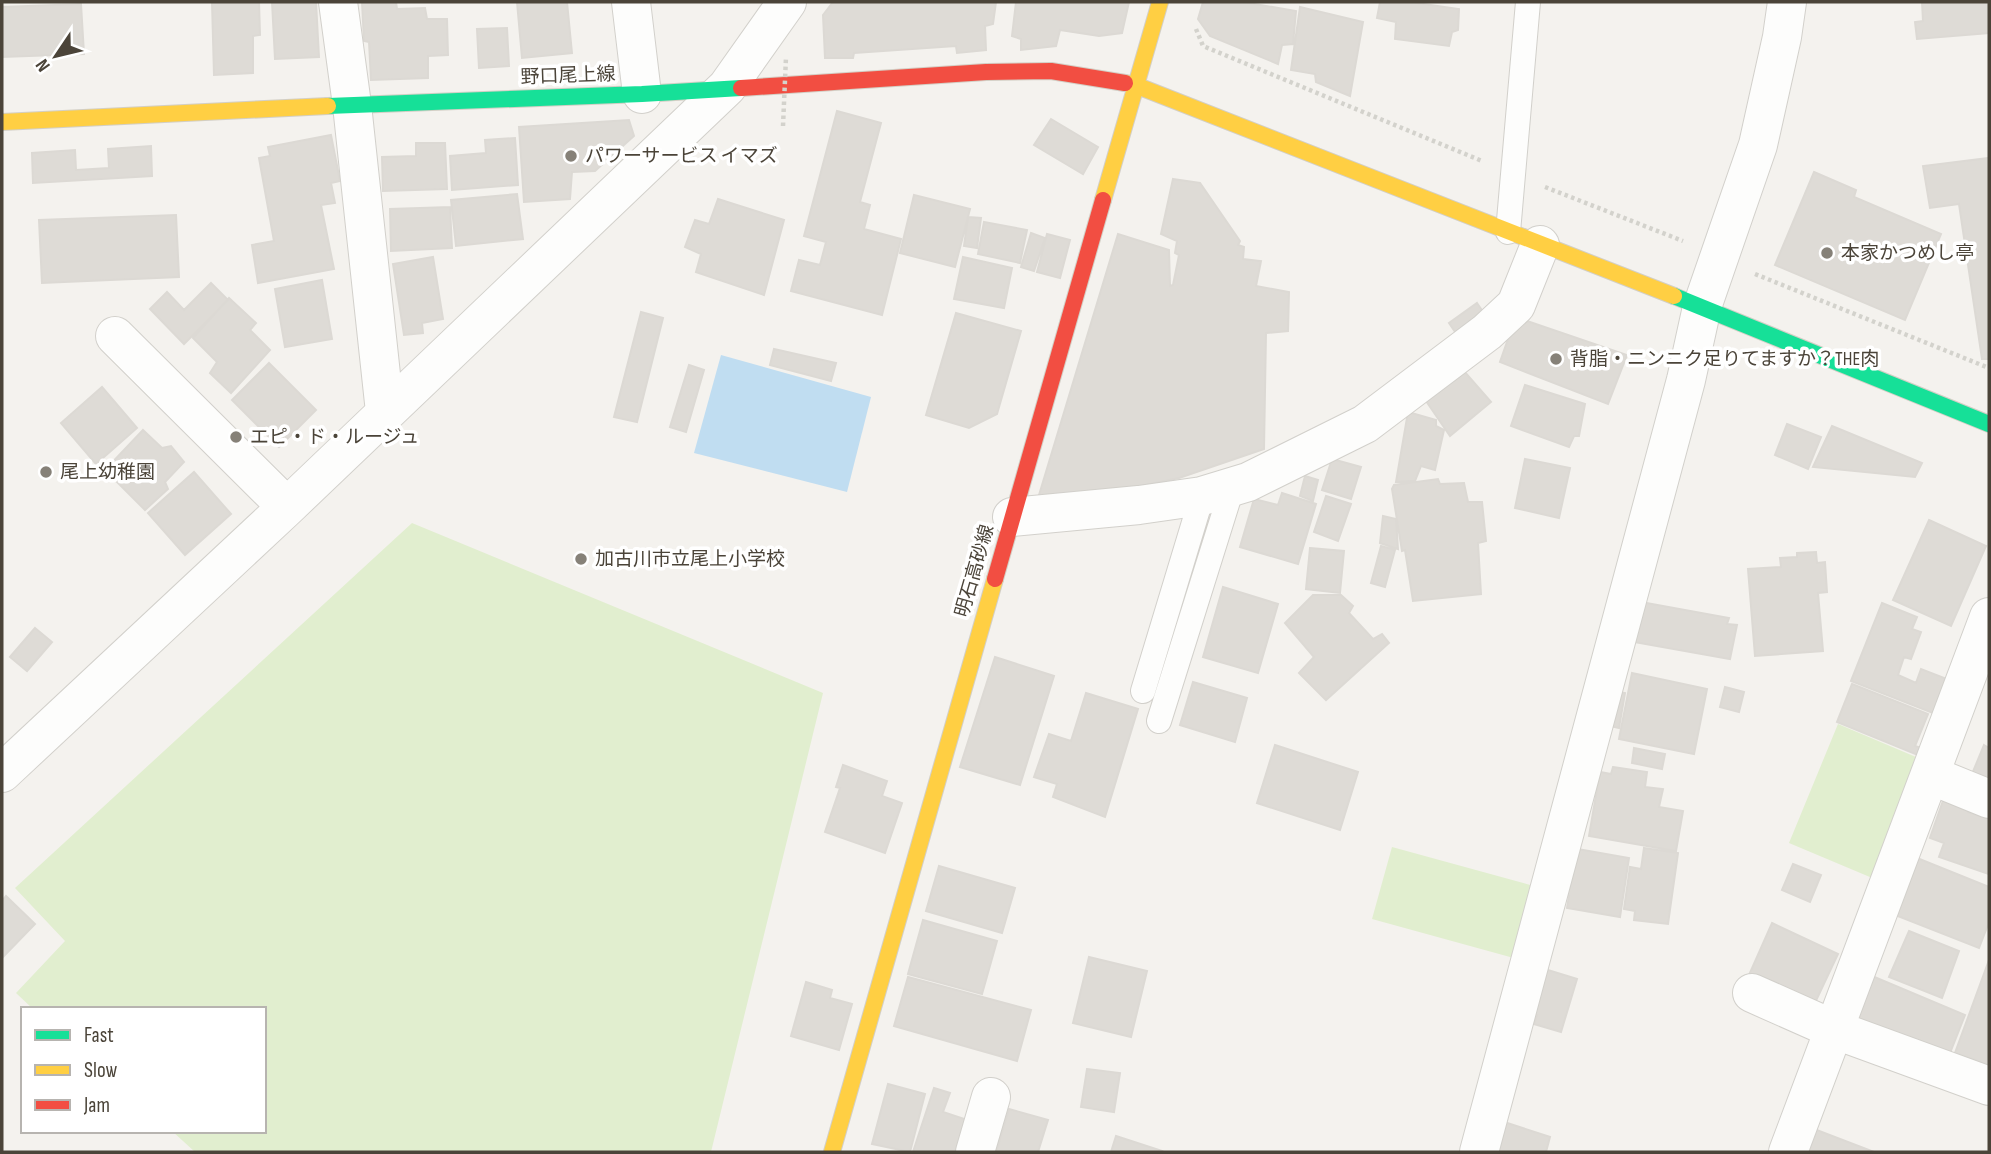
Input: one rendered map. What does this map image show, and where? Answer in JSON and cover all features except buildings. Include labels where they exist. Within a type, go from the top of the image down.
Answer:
[{"type":"main road","name":"明石高砂線","points":[[832,1152],[1160,2]]},
{"type":"main road","name":"野口尾上線","points":[[2,122],[642,94],[986,72],[1051,71],[1135,85],[1702,307],[1989,424]]},
{"type":"street","points":[[338,2],[352,105],[385,412]]},
{"type":"street","points":[[631,2],[642,94]]},
{"type":"street","points":[[2,773],[287,507],[727,87],[787,2]]},
{"type":"street","points":[[1479,1152],[1679,406],[1702,307],[1758,145],[1787,2]]},
{"type":"street","points":[[1012,517],[1139,505],[1217,491],[1248,482],[1365,424],[1487,332],[1516,305],[1524,239]]},
{"type":"street","points":[[115,336],[287,507]]},
{"type":"street","points":[[1788,1152],[1989,617]]},
{"type":"street","points":[[1930,775],[1989,799]]},
{"type":"street","points":[[1752,993],[1833,1029],[1989,1086]]},
{"type":"street","points":[[975,1152],[991,1097]]},
{"type":"lane","points":[[1524,239],[1513,174],[1528,2]]},
{"type":"lane","points":[[1143,691],[1217,491]]},
{"type":"lane","points":[[1159,721],[1217,491]]},
{"type":"path","points":[[1193,22],[1203,46],[1989,368]]},
{"type":"path","points":[[783,126],[786,57]]},
{"type":"green space","name":"加古川市立尾上小学校","points":[[412,523],[823,693],[711,1152],[195,1152],[174,1133],[266,1133],[266,1007],[31,1007],[16,993],[65,941],[15,888]]},
{"type":"green space","points":[[1838,724],[1923,760],[1877,880],[1789,843]]},
{"type":"green space","points":[[1392,847],[1541,888],[1521,960],[1372,919]]},
{"type":"water","points":[[721,355],[871,397],[847,492],[694,453]]},
{"type":"traffic: fast","points":[[328,106],[741,88]]},
{"type":"traffic: fast","points":[[1674,296],[1989,424]]},
{"type":"traffic: slow","points":[[1103,200],[1160,2]]},
{"type":"traffic: slow","points":[[1125,83],[1674,296]]},
{"type":"traffic: slow","points":[[2,122],[328,106]]},
{"type":"traffic: slow","points":[[832,1152],[995,579]]},
{"type":"traffic: jam","points":[[741,88],[986,72],[1051,71],[1125,83]]},
{"type":"traffic: jam","points":[[995,579],[1103,200]]},
{"type":"place","name":"パワーサービス イマズ","points":[[571,156]]},
{"type":"place","name":"本家かつめし亭","points":[[1827,253]]},
{"type":"place","name":"背脂・ニンニク足りてますか？THE肉","points":[[1556,359]]},
{"type":"place","name":"エピ・ド・ルージュ","points":[[236,437]]},
{"type":"place","name":"尾上幼稚園","points":[[46,472]]},
{"type":"place","name":"加古川市立尾上小学校","points":[[581,559]]}]
